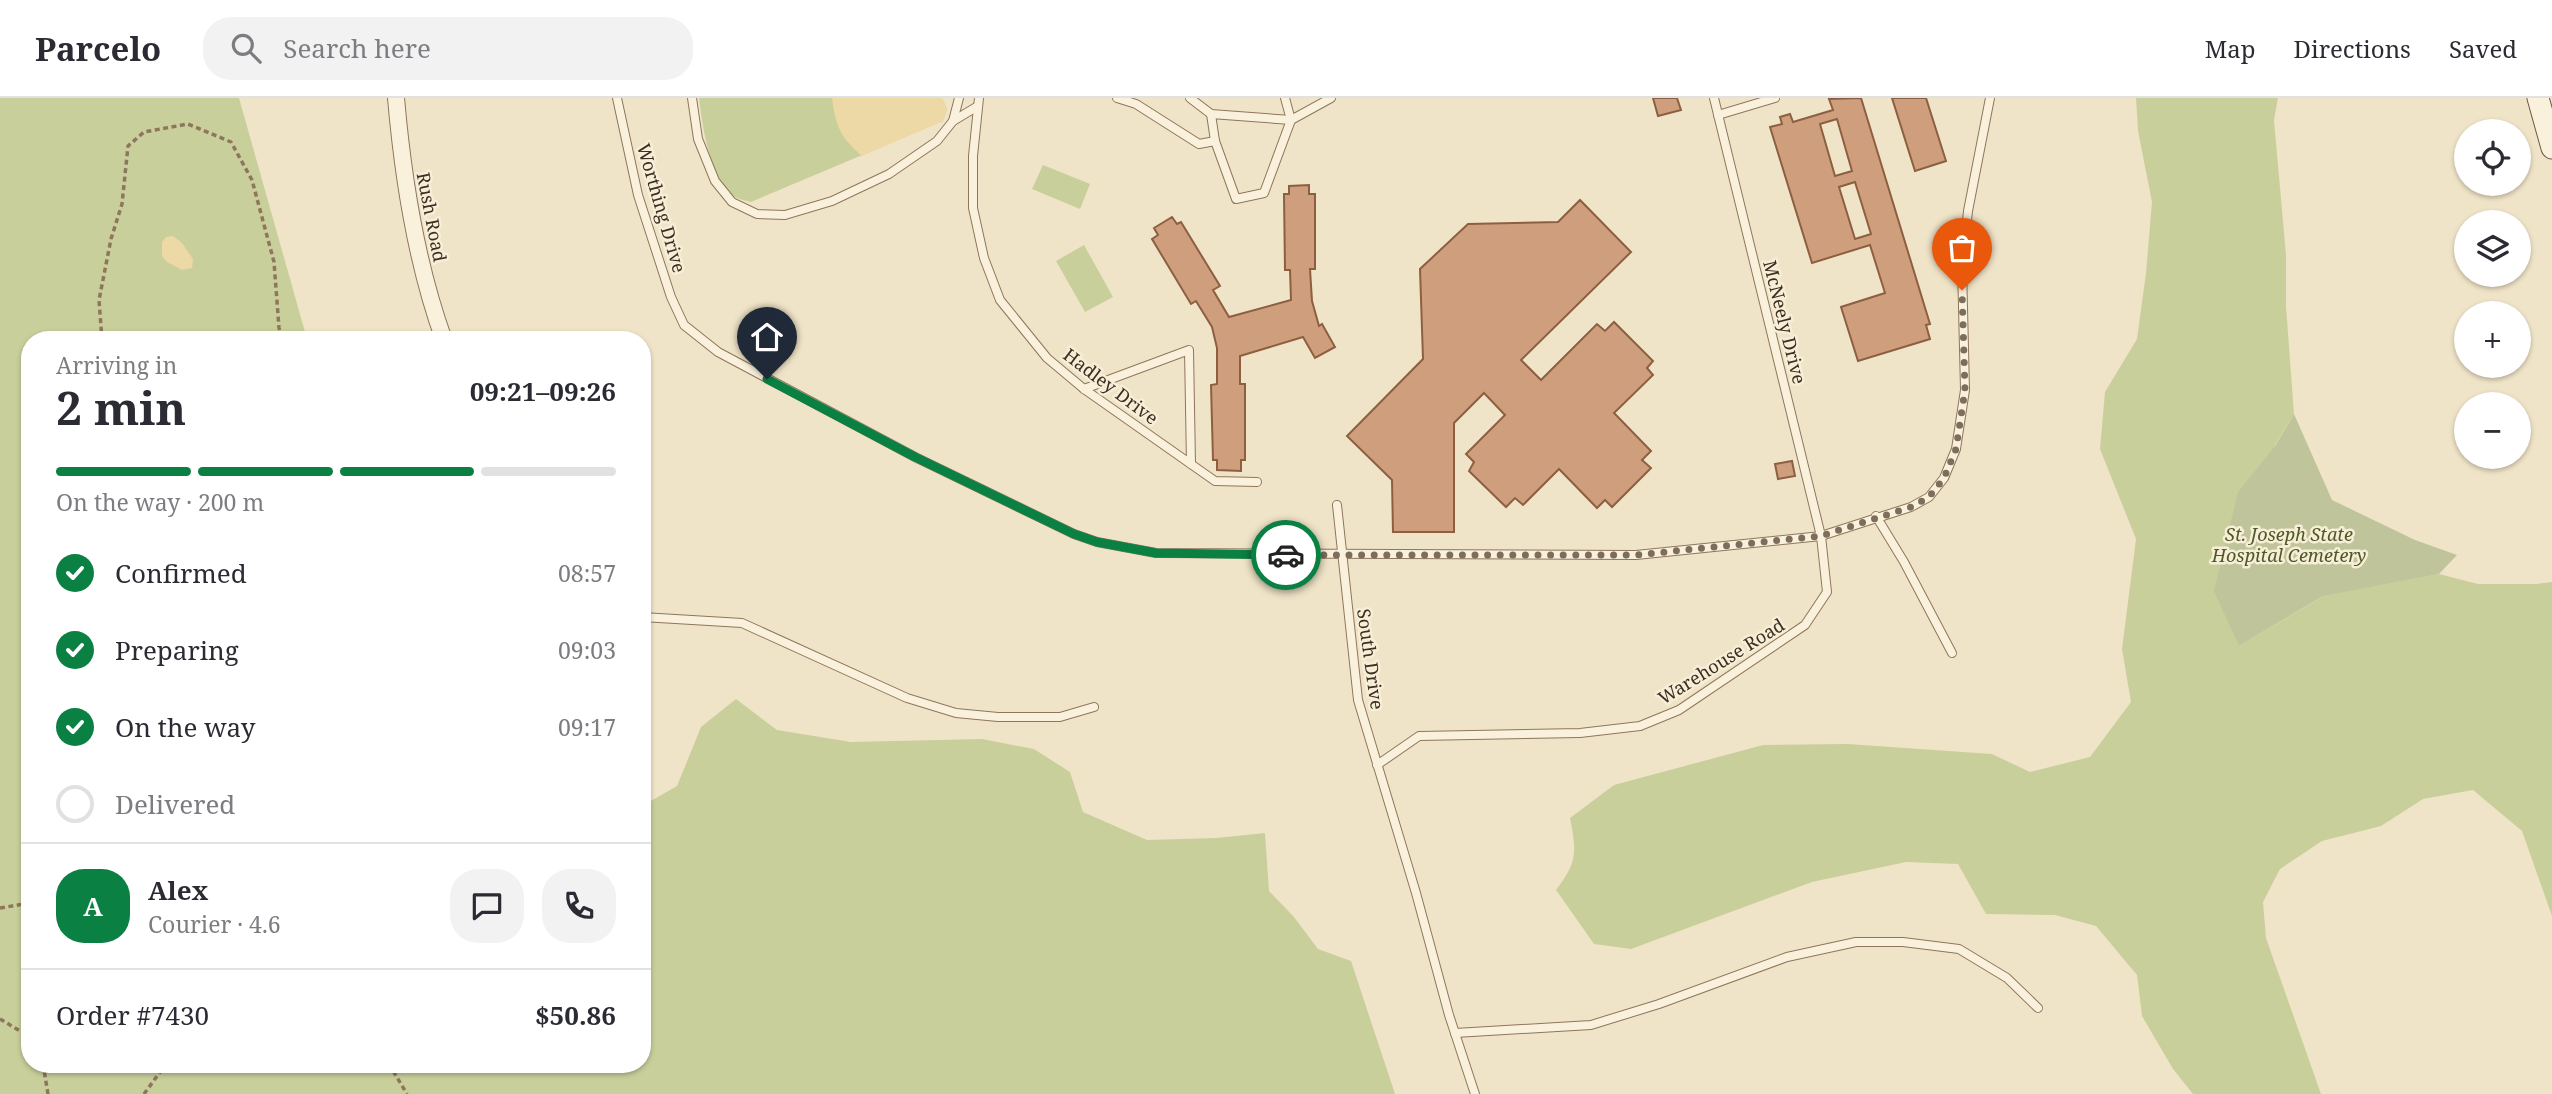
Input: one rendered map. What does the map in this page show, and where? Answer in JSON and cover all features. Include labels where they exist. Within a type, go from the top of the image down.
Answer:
[{"type":"main road","points":[[2538,98],[2552,148]]},
{"type":"street","name":"Rush Road","points":[[396,98],[401,155],[428,297],[441,331]]},
{"type":"lane","name":"Worthing Drive","points":[[617,98],[638,195],[671,298],[684,325],[718,352],[915,457],[1074,534],[1097,542],[1156,553],[1343,555]]},
{"type":"lane","points":[[692,98],[698,139],[715,181],[732,202],[757,214],[785,215],[844,196],[889,174],[937,141],[953,121],[978,102]]},
{"type":"lane","points":[[953,121],[959,98]]},
{"type":"lane","points":[[1117,98],[1136,104],[1199,144],[1215,141]]},
{"type":"lane","points":[[1190,98],[1211,114],[1291,120],[1331,98]]},
{"type":"lane","points":[[1211,114],[1215,141],[1236,199],[1264,193],[1291,120],[1285,98]]},
{"type":"lane","name":"McNeely Drive","points":[[1713,98],[1821,536]]},
{"type":"lane","points":[[1718,115],[1775,98]]},
{"type":"lane","points":[[1343,555],[1636,555],[1821,536],[1876,516],[1911,507],[1929,497],[1944,478],[1956,449],[1965,390],[1962,265],[1968,211],[1990,98]]},
{"type":"lane","name":"Hadley Drive","points":[[978,102],[973,208],[984,258],[1000,300],[1047,358],[1084,389],[1215,481],[1257,482]]},
{"type":"lane","points":[[1084,389],[1189,350],[1191,464]]},
{"type":"lane","name":"South Drive","points":[[1337,505],[1357,699],[1475,1094]]},
{"type":"lane","points":[[1876,516],[1904,562],[1952,653]]},
{"type":"lane","name":"Warehouse Road","points":[[1377,765],[1419,736],[1580,733],[1640,726],[1679,710],[1805,625],[1827,592],[1821,536]]},
{"type":"lane","points":[[651,618],[742,623],[907,698],[956,713],[998,718],[1060,717],[1094,707]]},
{"type":"lane","points":[[1455,1033],[1591,1025],[1659,1004],[1787,957],[1856,942],[1903,942],[1959,949],[2007,978],[2038,1008]]},
{"type":"path","points":[[101,331],[99,300],[111,239],[122,205],[128,146],[144,132],[188,124],[231,142],[252,180],[274,262],[280,331]]},
{"type":"path","points":[[0,908],[21,904]]},
{"type":"path","points":[[0,1019],[21,1032]]},
{"type":"path","points":[[44,1073],[48,1094]]},
{"type":"path","points":[[144,1094],[159,1073]]},
{"type":"path","points":[[394,1073],[407,1094]]},
{"type":"green space","points":[[0,98],[239,98],[305,331],[21,331],[21,1073],[651,1073],[651,801],[677,786],[701,727],[736,699],[777,730],[851,742],[982,739],[1034,749],[1070,772],[1083,812],[1147,840],[1265,833],[1269,891],[1294,917],[1318,949],[1351,961],[1395,1094],[0,1094]]},
{"type":"green space","points":[[699,98],[942,98],[947,109],[943,121],[751,202],[735,197],[719,179],[709,152]]},
{"type":"green space","points":[[2136,98],[2278,98],[2274,120],[2286,255],[2286,306],[2294,414],[2275,445],[2239,646],[2325,595],[2439,574],[2478,584],[2552,582],[2552,916],[2522,831],[2473,790],[2423,799],[2381,826],[2322,841],[2280,869],[2263,902],[2266,938],[2321,1094],[2193,1094],[2173,1069],[2142,1016],[2137,975],[2096,926],[2055,915],[1986,914],[1958,864],[1906,862],[1812,882],[1631,949],[1594,944],[1556,890],[1574,857],[1570,818],[1614,785],[1763,745],[1848,744],[1992,754],[2030,772],[2090,757],[2131,702],[2122,649],[2136,539],[2100,449],[2105,392],[2137,339],[2146,273],[2152,202],[2138,131]]},
{"type":"green space","points":[[1043,165],[1090,184],[1080,209],[1032,189]]},
{"type":"green space","points":[[1084,245],[1113,297],[1085,312],[1056,261]]},
{"type":"green space","name":"St. Joseph State Hospital Cemetery","points":[[2294,414],[2332,500],[2415,540],[2457,555],[2439,574],[2323,596],[2239,646],[2214,591],[2238,492],[2275,446]]},
{"type":"sand","points":[[832,98],[942,98],[947,109],[943,121],[862,156],[840,131]]},
{"type":"sand","points":[[173,236],[182,243],[193,259],[192,268],[182,270],[162,256],[162,242],[166,237]]},
{"type":"building","points":[[1653,98],[1677,98],[1681,110],[1658,116]]},
{"type":"building","points":[[1861,98],[1930,324],[1926,325],[1930,339],[1858,361],[1841,307],[1885,293],[1870,245],[1812,263],[1770,127],[1782,124],[1780,117],[1790,114],[1793,122],[1833,110],[1829,99]],"holes":[[[1837,119],[1852,171],[1835,176],[1820,124]],[[1855,182],[1871,234],[1855,239],[1839,187]]]},
{"type":"building","points":[[1892,98],[1926,98],[1946,161],[1915,171]]},
{"type":"building","points":[[1309,185],[1309,194],[1315,194],[1315,269],[1310,269],[1312,301],[1319,326],[1322,324],[1335,347],[1315,358],[1303,337],[1240,356],[1240,384],[1245,384],[1245,460],[1241,460],[1241,471],[1217,470],[1217,460],[1213,460],[1211,385],[1217,384],[1217,348],[1212,327],[1196,301],[1191,304],[1152,239],[1158,235],[1154,228],[1172,217],[1177,224],[1181,222],[1220,286],[1213,290],[1229,317],[1291,300],[1290,270],[1285,270],[1284,194],[1289,194],[1289,186]]},
{"type":"building","points":[[1580,200],[1631,252],[1521,360],[1541,380],[1597,324],[1605,331],[1614,322],[1653,361],[1647,368],[1653,375],[1614,413],[1651,451],[1642,460],[1651,468],[1612,507],[1605,500],[1597,508],[1559,469],[1523,505],[1515,498],[1506,507],[1469,471],[1474,462],[1466,454],[1505,415],[1484,393],[1454,423],[1454,532],[1393,532],[1392,480],[1347,436],[1423,359],[1420,269],[1468,224],[1558,222]]},
{"type":"building","points":[[1792,461],[1795,476],[1778,479],[1775,464]]},
{"type":"way so far","points":[[1286,555],[1636,555],[1821,536],[1876,516],[1911,507],[1929,497],[1944,478],[1956,449],[1965,390],[1962,290]]},
{"type":"route","points":[[767,379],[915,457],[1074,534],[1097,542],[1156,553],[1286,555]]}]
